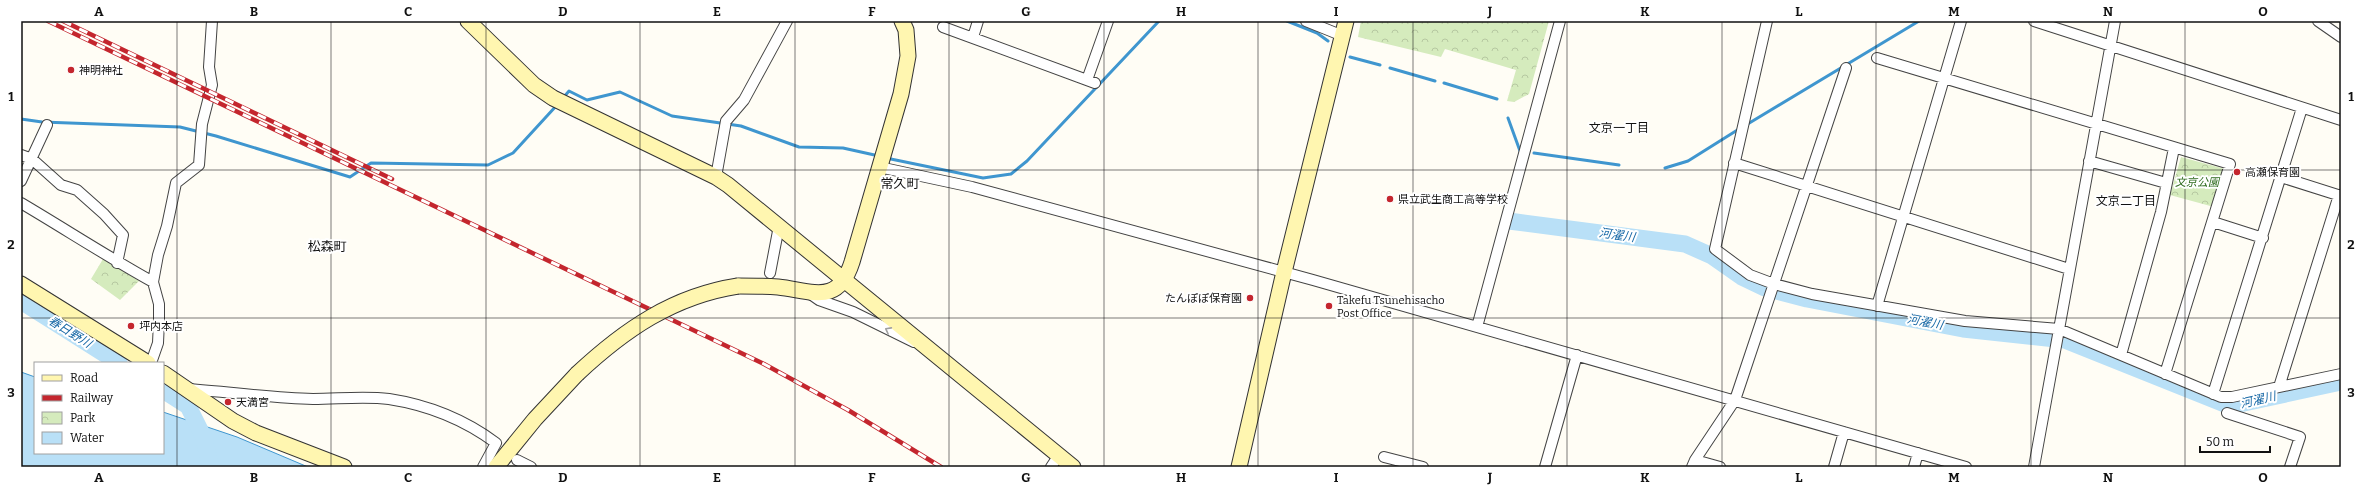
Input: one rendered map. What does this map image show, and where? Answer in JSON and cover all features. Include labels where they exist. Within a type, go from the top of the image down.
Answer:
[{"type":"street","points":[[150,362],[158,343],[159,321],[159,304],[153,282],[176,183],[199,165],[202,124],[212,86],[209,67],[212,21]]},
{"type":"street","points":[[716,177],[726,121],[744,100],[787,21]]},
{"type":"street","points":[[496,467],[535,420],[577,374],[627,331],[658,312],[697,295],[738,286],[779,287],[809,293],[831,292],[845,280],[852,262],[901,94],[908,56],[906,30],[902,21]]},
{"type":"street","points":[[973,37],[978,21]]},
{"type":"street","points":[[943,27],[1091,81],[1108,21]]},
{"type":"street","points":[[1239,467],[1284,272],[1345,28],[1306,21]]},
{"type":"street","points":[[1476,327],[1560,21]]},
{"type":"street","points":[[1767,21],[1715,249],[1750,275],[1774,284],[1877,306],[1965,322],[2059,329],[2213,394],[2226,397],[2341,374]]},
{"type":"street","points":[[1877,306],[1961,21]]},
{"type":"street","points":[[2034,21],[2110,44],[2341,120]]},
{"type":"street","points":[[2034,467],[2115,21]]},
{"type":"street","points":[[2318,21],[2341,37]]},
{"type":"street","points":[[476,25],[534,85],[560,101],[716,177],[779,226],[924,344],[1055,461],[1073,467]]},
{"type":"street","points":[[1877,58],[2230,164],[2165,374]]},
{"type":"street","points":[[1720,467],[1694,463],[1735,400],[1846,68]]},
{"type":"street","points":[[2213,394],[2263,238],[2302,108]]},
{"type":"street","points":[[21,181],[46,125]]},
{"type":"street","points":[[2121,355],[2161,212],[2174,148]]},
{"type":"street","points":[[21,155],[32,159],[61,185],[77,190],[104,214],[123,236],[118,263]]},
{"type":"street","points":[[881,160],[972,187],[1284,272],[1966,467]]},
{"type":"street","points":[[2089,161],[2166,183]]},
{"type":"street","points":[[1734,163],[2069,269]]},
{"type":"street","points":[[2280,387],[2340,196],[2281,177]]},
{"type":"street","points":[[21,203],[90,244],[118,263],[153,282]]},
{"type":"street","points":[[2213,222],[2263,238]]},
{"type":"street","points":[[770,273],[779,226]]},
{"type":"street","points":[[21,284],[148,362]]},
{"type":"street","points":[[809,293],[819,300],[858,315],[906,339],[924,344]]},
{"type":"street","points":[[1544,467],[1578,356]]},
{"type":"street","points":[[164,374],[233,421],[256,433],[344,467]]},
{"type":"street","points":[[186,389],[313,399],[389,399],[415,405],[458,419],[496,443],[483,467]]},
{"type":"street","points":[[2227,413],[2300,437],[2290,467]]},
{"type":"street","points":[[1834,467],[1844,432]]},
{"type":"street","points":[[1914,467],[1918,453]]},
{"type":"street","points":[[1384,457],[1423,467]]},
{"type":"street","points":[[517,460],[532,467]]},
{"type":"green space","points":[[1361,21],[1549,21],[1529,94],[1514,102],[1507,101],[1516,70],[1445,49],[1441,57],[1358,37]]},
{"type":"green space","name":"文京公園","points":[[2181,157],[2225,169],[2214,207],[2170,195]]},
{"type":"green space","points":[[103,259],[139,281],[120,300],[91,279]]},
{"type":"water","points":[[21,372],[34,377],[34,454],[164,454],[164,412],[237,437],[308,467],[21,467]]},
{"type":"waterway","points":[[886,158],[983,178],[1011,174],[1027,161],[1159,21]]},
{"type":"waterway","points":[[1287,21],[1317,33],[1328,41]]},
{"type":"waterway","points":[[1746,125],[1919,21]]},
{"type":"waterway","points":[[1350,57],[1380,65]]},
{"type":"waterway","points":[[1390,68],[1435,81]]},
{"type":"waterway","points":[[1444,83],[1497,99]]},
{"type":"waterway","points":[[563,98],[569,91],[587,100],[620,92],[672,116],[741,126],[799,147],[843,148],[879,156]]},
{"type":"waterway","points":[[21,119],[42,122],[180,127],[216,136],[350,177],[371,163],[488,165],[513,153],[557,105]]},
{"type":"waterway","points":[[1508,118],[1520,151]]},
{"type":"waterway","points":[[1665,168],[1688,161],[1739,129]]},
{"type":"waterway","points":[[1534,153],[1619,165]]},
{"type":"waterway","name":"河濯川","points":[[1509,221],[1685,244],[1712,256],[1742,277],[1765,288],[1807,299],[1963,329],[2065,340],[2230,406],[2341,382]]},
{"type":"waterway","name":"春日野川","points":[[21,301],[117,362]]},
{"type":"waterway","name":"春日野川","points":[[164,391],[188,406],[203,436],[211,467]]},
{"type":"railway","points":[[48,21],[764,364],[848,410],[941,467]]},
{"type":"railway","points":[[63,21],[392,179]]},
{"type":"place","name":"神明神社","points":[[71,70]]},
{"type":"place","name":"高瀬保育園","points":[[2237,172]]},
{"type":"place","name":"県立武生商工高等学校","points":[[1390,199]]},
{"type":"place","name":"たんぽぽ保育園","points":[[1250,298]]},
{"type":"place","name":"Takefu Tsunehisacho Post Office","points":[[1329,306]]},
{"type":"place","name":"坪内本店","points":[[131,326]]},
{"type":"place","name":"天満宮","points":[[228,402]]},
{"type":"district","name":"文京一丁目","points":[[1619,128]]},
{"type":"district","name":"常久町","points":[[900,183]]},
{"type":"district","name":"文京二丁目","points":[[2126,201]]},
{"type":"district","name":"松森町","points":[[327,246]]}]
